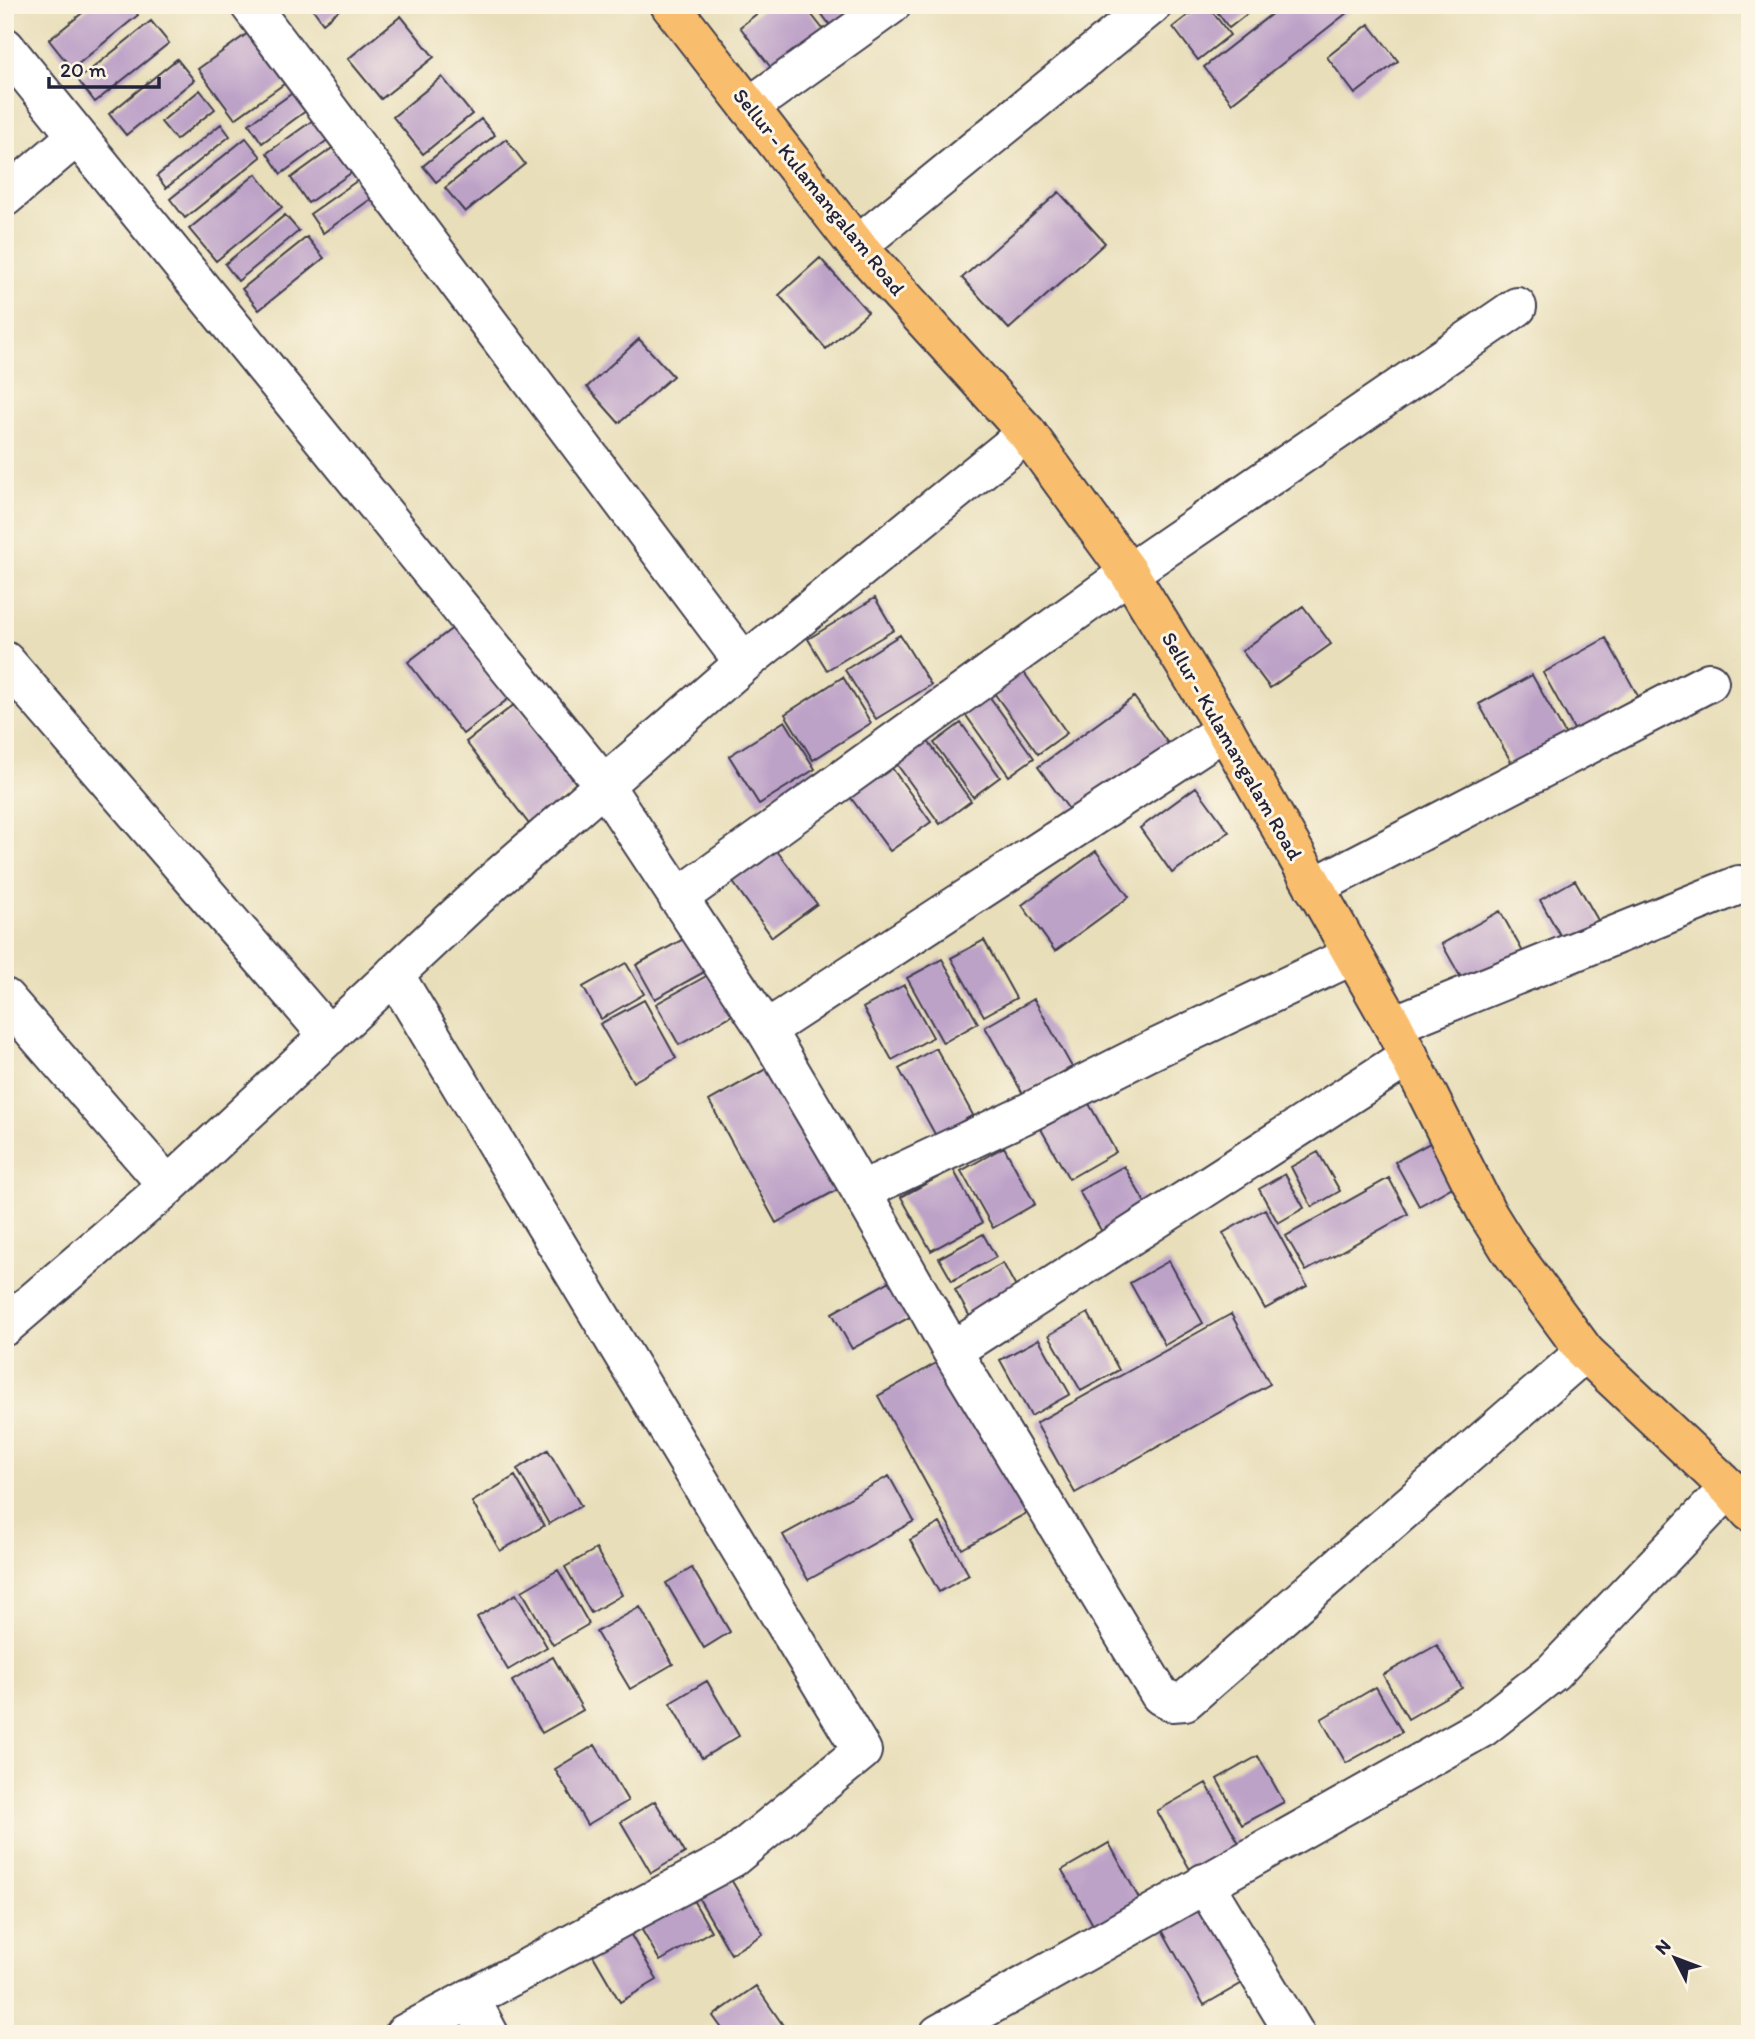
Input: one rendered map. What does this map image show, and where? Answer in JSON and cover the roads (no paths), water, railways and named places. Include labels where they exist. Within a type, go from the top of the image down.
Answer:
[{"type":"main road","name":"Sellur - Kulamangalam Road","points":[[670,5],[856,246],[1027,433],[1129,573],[1225,730],[1401,1040],[1487,1213],[1510,1250],[1586,1352],[1739,1500]]},
{"type":"street","points":[[250,5],[744,663]]},
{"type":"street","points":[[749,107],[891,5]]},
{"type":"street","points":[[856,246],[1152,5]]},
{"type":"street","points":[[5,47],[604,785],[766,1030],[952,1352],[1160,1695],[1172,1702],[1185,1701],[1586,1352]]},
{"type":"street","points":[[5,197],[77,136]]},
{"type":"street","points":[[678,898],[1129,573],[1517,307]]},
{"type":"street","points":[[5,1326],[168,1186],[495,880],[744,663],[1027,433]]},
{"type":"street","points":[[5,661],[329,1035]]},
{"type":"street","points":[[1314,887],[1709,682]]},
{"type":"street","points":[[766,1030],[1225,730]]},
{"type":"street","points":[[952,1352],[1401,1040],[1739,885]]},
{"type":"street","points":[[861,1191],[1353,955]]},
{"type":"street","points":[[394,974],[862,1751],[732,1858],[404,2034]]},
{"type":"street","points":[[5,998],[168,1186]]},
{"type":"street","points":[[939,2034],[1482,1728],[1553,1672],[1739,1500]]},
{"type":"street","points":[[1204,1884],[1295,2034]]},
{"type":"street","points":[[470,1998],[489,2034]]}]
